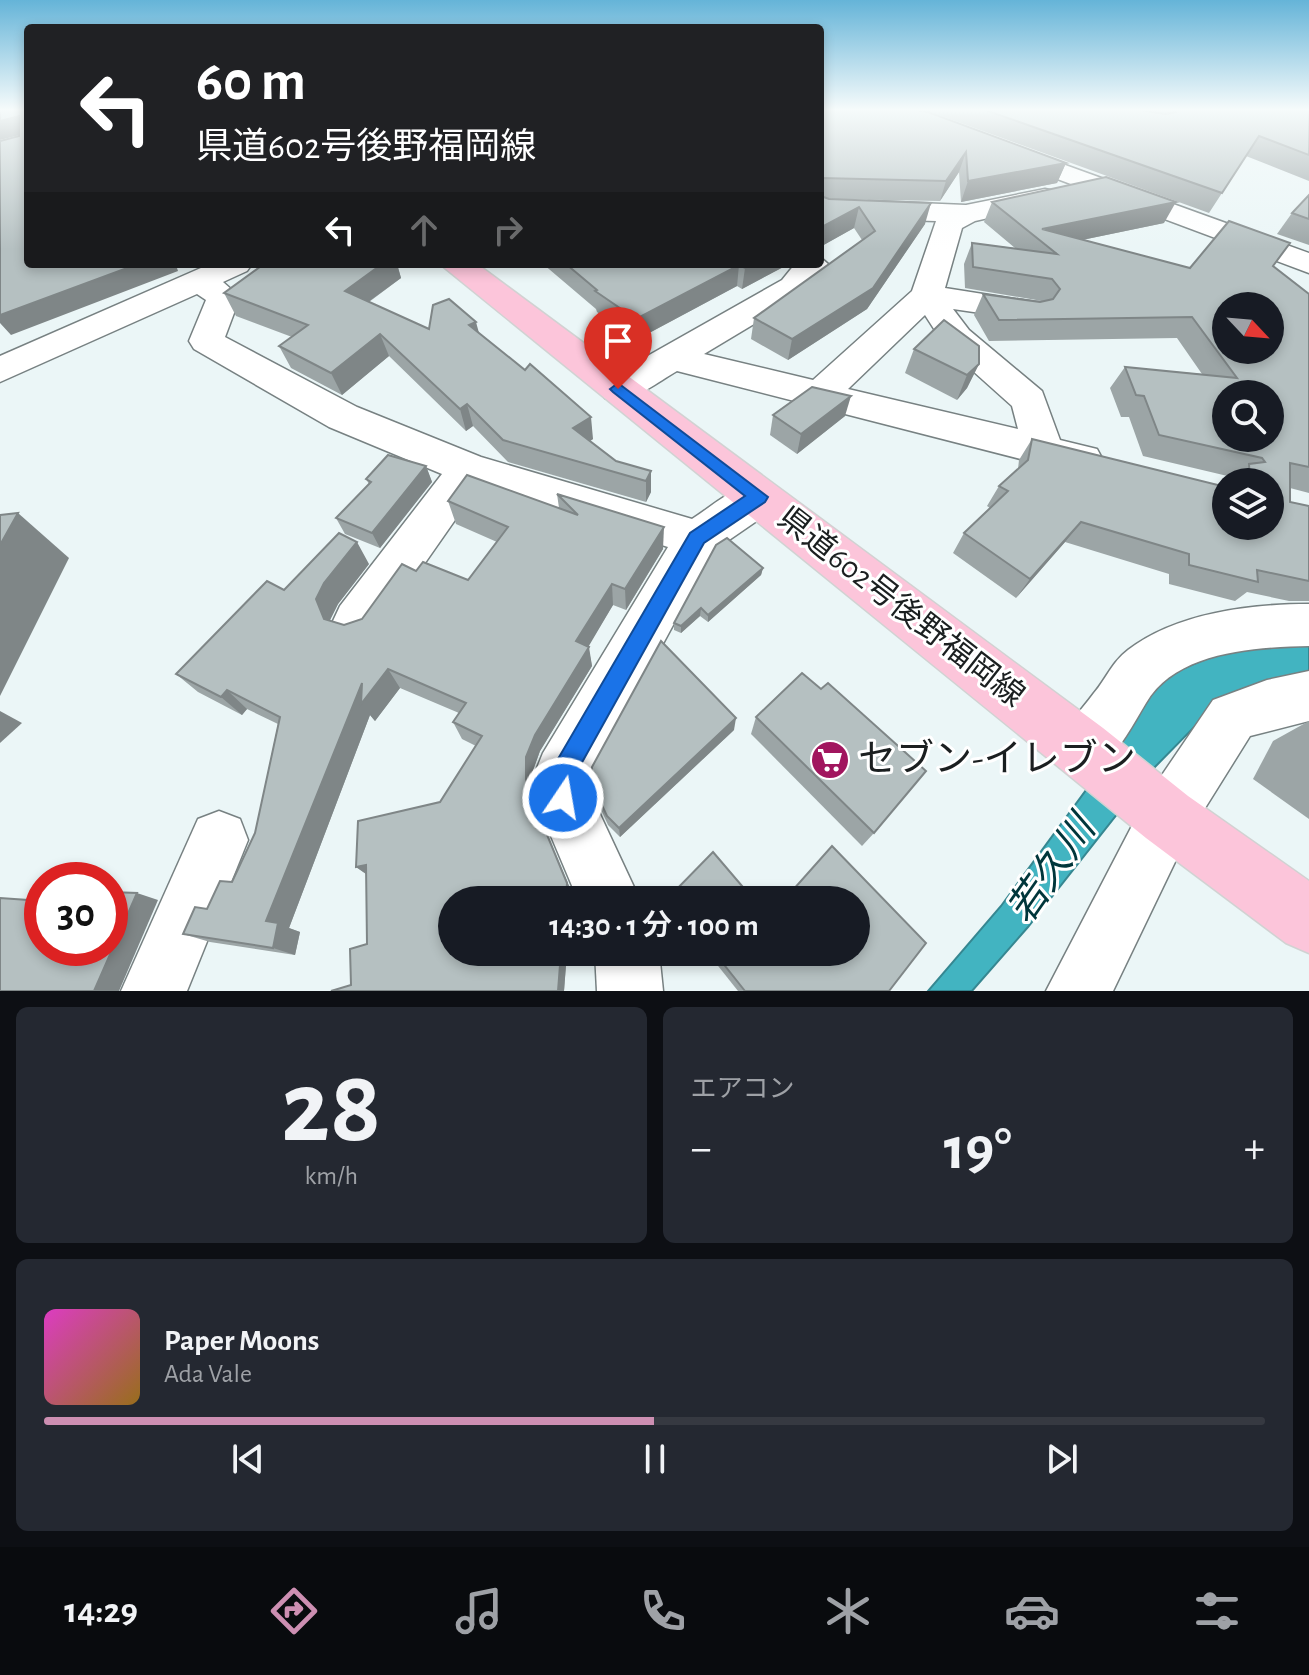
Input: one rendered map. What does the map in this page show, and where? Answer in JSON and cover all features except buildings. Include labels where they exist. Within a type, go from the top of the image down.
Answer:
[{"type":"main road","name":"県道602号後野福岡線","points":[[461,268],[1083,748],[1167,817],[1309,920]]},
{"type":"street","points":[[1018,156],[1305,272]]},
{"type":"street","points":[[842,209],[966,214],[1097,186]]},
{"type":"street","points":[[820,394],[927,295],[949,224],[966,214]]},
{"type":"street","points":[[618,389],[793,287],[809,268]]},
{"type":"street","points":[[0,370],[210,271],[224,297],[206,341],[343,417],[469,469],[697,538]]},
{"type":"street","points":[[927,295],[1029,310]]},
{"type":"street","points":[[927,295],[957,338],[1029,400],[1044,451]]},
{"type":"street","points":[[673,358],[1120,469]]},
{"type":"street","points":[[357,621],[469,469]]},
{"type":"street","points":[[603,886],[563,798],[563,773],[697,538],[759,497]]},
{"type":"street","points":[[1083,748],[1131,681],[1160,658],[1208,638],[1274,625],[1309,625]]},
{"type":"street","points":[[1079,991],[1091,973],[1167,817],[1232,718],[1267,705],[1309,696]]},
{"type":"street","points":[[154,991],[219,840]]},
{"type":"street","points":[[628,966],[630,991]]},
{"type":"water","name":"若久川","points":[[1309,636],[1309,683],[1203,718],[1152,770],[1028,927],[972,991],[928,991],[1001,906],[1119,745],[1161,678],[1243,643]]},
{"type":"place","name":"セブン-イレブン","points":[[830,760]]},
{"type":"route","points":[[563,798],[563,773],[697,538],[759,497],[618,389]]}]
